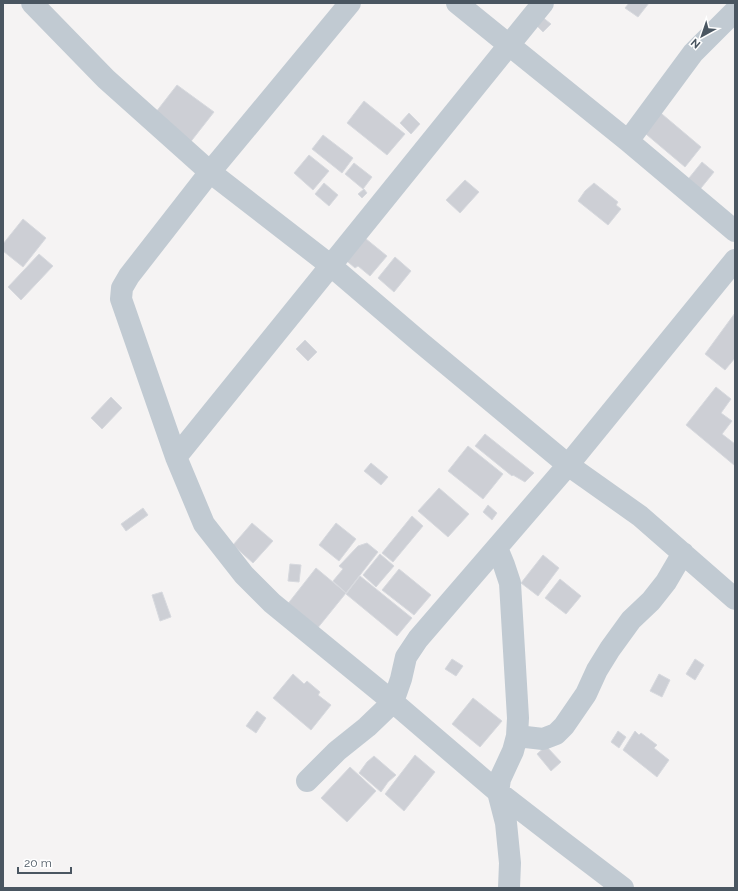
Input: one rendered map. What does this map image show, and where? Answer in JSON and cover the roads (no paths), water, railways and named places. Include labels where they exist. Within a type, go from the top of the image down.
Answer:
[{"type":"street","points":[[32,3],[106,78],[210,172],[330,265],[415,338],[568,465],[640,516],[735,599]]},
{"type":"street","points":[[350,3],[210,172],[129,276],[122,288],[121,299],[176,457],[204,524],[244,575],[272,603],[393,702],[498,792],[623,888]]},
{"type":"street","points":[[457,3],[628,141],[735,231]]},
{"type":"street","points":[[176,457],[543,3]]},
{"type":"street","points":[[628,141],[693,53],[735,11]]},
{"type":"street","points":[[307,780],[337,751],[367,728],[393,702],[401,679],[406,657],[418,639],[568,465],[735,260]]},
{"type":"street","points":[[497,548],[510,583],[518,718],[517,736],[513,751],[500,779],[498,792],[506,823],[510,863],[509,888]]},
{"type":"street","points":[[517,736],[543,739],[556,734],[564,726],[586,694],[597,670],[610,649],[632,620],[651,601],[666,582],[683,553]]}]
